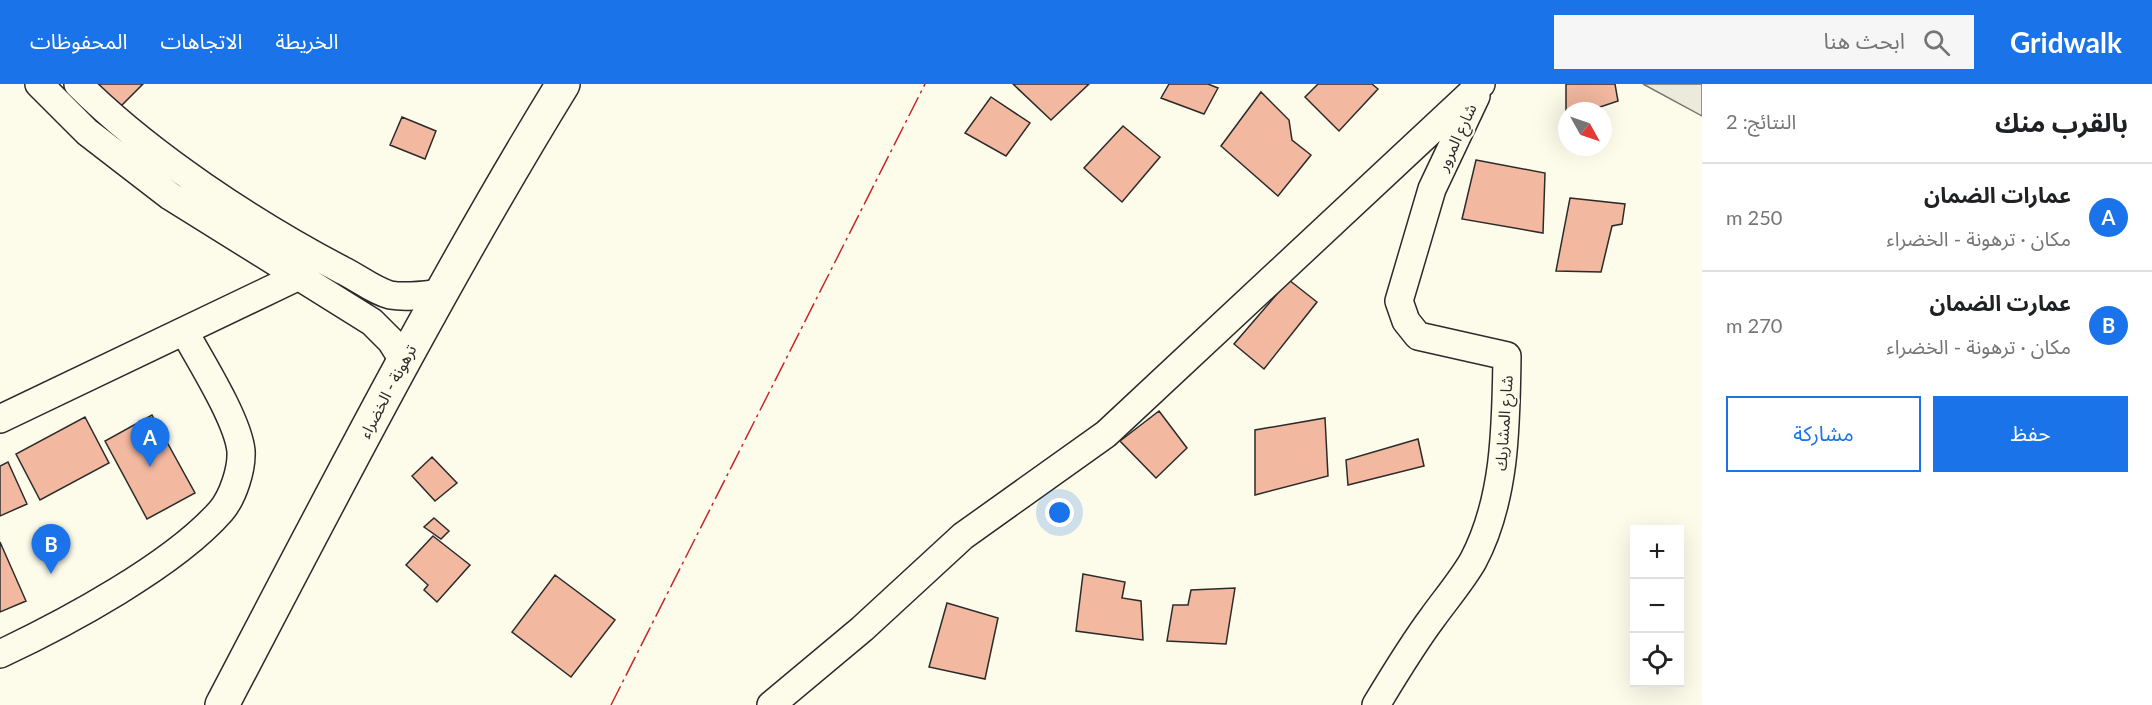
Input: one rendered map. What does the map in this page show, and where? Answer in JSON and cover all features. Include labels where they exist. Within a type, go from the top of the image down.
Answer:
[{"type":"highway","name":"ترهونة - الخضراء","points":[[222,705],[403,360],[486,210],[563,84]]},
{"type":"street","points":[[39,84],[87,132],[170,196],[306,265],[389,294],[415,297],[440,293]]},
{"type":"street","points":[[78,84],[105,111],[306,265],[372,322],[391,341],[403,360]]},
{"type":"street","points":[[771,705],[862,628],[963,536],[1106,434],[1481,84]]},
{"type":"street","name":"شارع المرور","points":[[1432,189],[1481,84]]},
{"type":"street","name":"شارع المشاريك","points":[[1376,705],[1404,657],[1472,561],[1486,528],[1499,477],[1506,426],[1507,356],[1418,336],[1406,321],[1399,301],[1432,189]]},
{"type":"street","points":[[0,419],[184,331],[306,265]]},
{"type":"street","points":[[0,654],[124,586],[189,542],[223,509],[237,480],[241,450],[226,409],[184,331]]},
{"type":"shaded area","points":[[1643,84],[1702,84],[1702,116]]},
{"type":"building","points":[[96,84],[143,84],[112,115]]},
{"type":"building","points":[[1013,84],[1089,84],[1051,120]]},
{"type":"building","points":[[1169,84],[1208,84],[1218,88],[1204,114],[1161,98]]},
{"type":"building","points":[[1318,84],[1372,84],[1378,89],[1339,131],[1305,97]]},
{"type":"building","points":[[1566,84],[1615,84],[1618,101],[1612,103],[1566,102]]},
{"type":"building","points":[[1261,92],[1289,120],[1292,140],[1311,155],[1278,196],[1221,146]]},
{"type":"building","points":[[991,97],[1030,123],[1006,156],[965,133]]},
{"type":"building","points":[[402,117],[436,131],[425,159],[390,145]]},
{"type":"building","points":[[1123,126],[1160,157],[1122,202],[1084,168]]},
{"type":"building","points":[[1476,160],[1545,173],[1543,233],[1462,219]]},
{"type":"building","points":[[1570,198],[1625,204],[1622,224],[1612,226],[1601,272],[1556,271]]},
{"type":"building","points":[[1289,280],[1317,302],[1264,369],[1234,344]]},
{"type":"building","points":[[1159,411],[1187,448],[1156,478],[1120,441]]},
{"type":"building","points":[[152,415],[195,493],[147,519],[105,441]]},
{"type":"building","points":[[85,417],[109,463],[40,500],[16,454]]},
{"type":"building","points":[[1325,418],[1328,476],[1255,495],[1255,430]]},
{"type":"building","points":[[1418,439],[1424,466],[1348,485],[1346,460]]},
{"type":"building","points":[[432,457],[457,483],[435,501],[412,476]]},
{"type":"building","points":[[8,462],[27,504],[0,516],[0,466]]},
{"type":"building","points":[[434,518],[449,531],[441,539],[424,527]]},
{"type":"building","points":[[433,536],[470,565],[437,602],[424,590],[428,585],[406,565]]},
{"type":"building","points":[[0,542],[26,601],[0,612]]},
{"type":"building","points":[[1083,574],[1125,582],[1122,598],[1141,601],[1143,640],[1076,631]]},
{"type":"building","points":[[555,575],[615,620],[571,677],[512,632]]},
{"type":"building","points":[[1235,588],[1226,644],[1167,641],[1173,605],[1188,605],[1191,590]]},
{"type":"building","points":[[947,603],[998,618],[985,679],[929,667]]},
{"type":"power","points":[[611,705],[925,84]]},
{"type":"place","name":"عمارات الضمان","points":[[150,467]]},
{"type":"place","name":"عمارت الضمان","points":[[51,574]]}]
